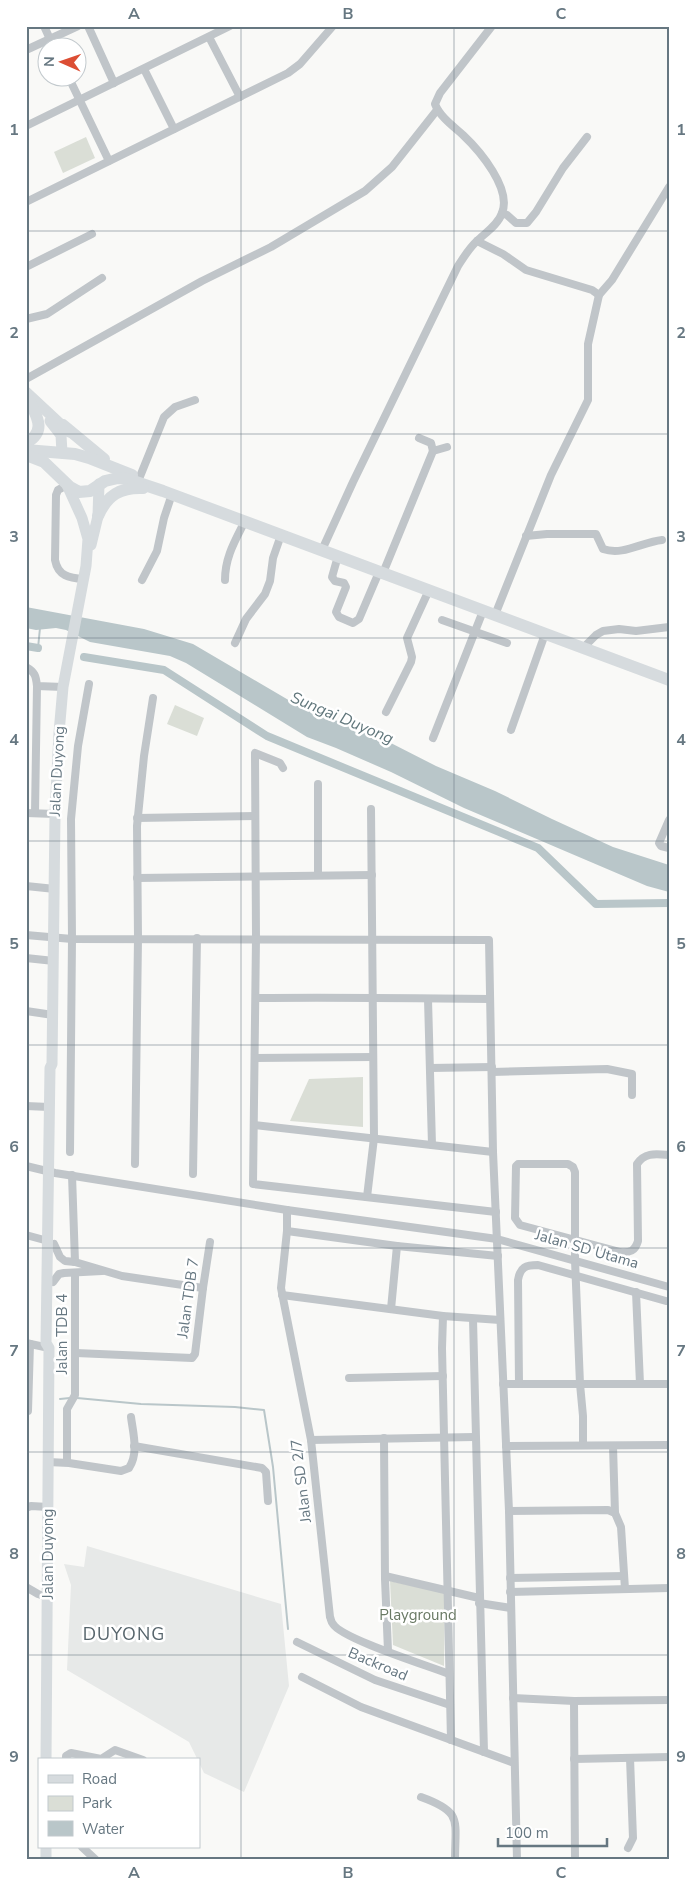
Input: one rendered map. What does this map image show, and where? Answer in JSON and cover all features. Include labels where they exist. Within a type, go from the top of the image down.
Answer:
[{"type":"main road","points":[[27,396],[123,472]]},
{"type":"main road","points":[[26,443],[36,435],[39,429],[27,396]]},
{"type":"main road","points":[[27,396],[58,430],[62,440],[62,468],[67,484]]},
{"type":"main road","points":[[63,425],[89,458],[95,468],[99,484],[98,516],[86,566]]},
{"type":"main road","points":[[26,450],[62,453],[89,458],[245,522],[669,680]]},
{"type":"main road","points":[[26,455],[44,462],[67,484],[79,492],[90,490],[105,481],[118,478],[168,492]]},
{"type":"main road","name":"Jalan Duyong","points":[[52,1172],[49,1107],[50,1068],[52,1064],[55,814],[59,732],[71,641],[86,566],[88,539],[86,529],[67,484]]},
{"type":"main road","points":[[98,516],[107,499],[122,490],[142,488],[168,492]]},
{"type":"main road","name":"Jalan Duyong","points":[[46,1758],[49,1348],[46,1343],[56,1069],[52,1064]]},
{"type":"main road","name":"Jalan Duyong","points":[[49,1348],[53,1344],[51,1243]]},
{"type":"street","points":[[44,26],[50,38]]},
{"type":"street","points":[[52,38],[78,26]]},
{"type":"street","points":[[88,26],[114,83]]},
{"type":"street","points":[[26,126],[230,26]]},
{"type":"street","points":[[26,202],[240,97],[294,68],[311,52],[332,26]]},
{"type":"street","points":[[322,550],[458,266],[469,250],[491,228],[502,213],[505,197],[501,186],[480,153],[437,110],[435,104],[440,93],[492,26]]},
{"type":"street","points":[[209,37],[240,97]]},
{"type":"street","points":[[26,50],[38,44]]},
{"type":"street","points":[[144,69],[174,129]]},
{"type":"street","points":[[74,88],[109,161]]},
{"type":"street","points":[[26,379],[202,281],[271,246],[365,191],[392,167],[437,110]]},
{"type":"street","points":[[502,213],[516,223],[527,223],[536,212],[563,168],[587,136]]},
{"type":"street","points":[[495,615],[554,468],[588,400],[588,344],[595,293],[612,280],[669,187]]},
{"type":"street","points":[[26,267],[92,234]]},
{"type":"street","points":[[477,241],[502,254],[526,270],[595,293]]},
{"type":"street","points":[[26,319],[47,314],[102,278]]},
{"type":"street","points":[[139,479],[164,418],[175,407],[195,400]]},
{"type":"street","points":[[338,556],[332,577],[335,581],[344,583],[346,587],[336,612],[339,617],[353,623],[359,619],[381,572],[433,450],[431,443],[419,438]]},
{"type":"street","points":[[433,450],[447,447]]},
{"type":"street","points":[[67,484],[58,490],[56,495],[56,567],[64,576],[84,579]]},
{"type":"street","points":[[142,580],[157,551],[168,492]]},
{"type":"street","points":[[225,580],[225,568],[229,551],[245,522]]},
{"type":"street","points":[[526,536],[596,534],[603,549],[612,552],[662,540]]},
{"type":"street","points":[[235,643],[246,619],[265,594],[270,582],[273,558],[280,535]]},
{"type":"street","points":[[386,712],[411,662],[412,658],[407,638],[429,590]]},
{"type":"street","points":[[434,738],[482,611]]},
{"type":"street","points":[[442,620],[507,643]]},
{"type":"street","points":[[583,648],[603,631],[619,629],[636,631],[669,627]]},
{"type":"street","points":[[510,730],[545,634]]},
{"type":"street","points":[[26,667],[32,670],[36,676],[37,686],[30,813],[55,814]]},
{"type":"street","points":[[70,1152],[71,819],[78,746],[89,684]]},
{"type":"street","points":[[37,686],[64,687]]},
{"type":"street","points":[[135,1164],[138,938],[137,818],[153,698]]},
{"type":"street","points":[[284,768],[280,763],[255,753],[256,998],[253,1184],[496,1212]]},
{"type":"street","points":[[318,784],[318,875]]},
{"type":"street","points":[[366,1197],[374,1138],[372,809]]},
{"type":"street","points":[[137,818],[255,816]]},
{"type":"street","points":[[669,820],[659,843],[661,846],[669,848]]},
{"type":"street","points":[[137,878],[372,875]]},
{"type":"street","points":[[26,886],[55,889]]},
{"type":"street","points":[[26,935],[72,939],[372,938],[489,940],[493,1152],[509,1511],[517,1860]]},
{"type":"street","points":[[193,1174],[197,938]]},
{"type":"street","points":[[26,958],[54,961]]},
{"type":"street","points":[[256,998],[490,999]]},
{"type":"street","points":[[428,999],[432,1145]]},
{"type":"street","points":[[26,1011],[53,1015]]},
{"type":"street","points":[[255,1058],[373,1057]]},
{"type":"street","points":[[430,1068],[492,1070],[607,1068],[632,1074],[632,1095]]},
{"type":"street","points":[[26,1106],[49,1107]]},
{"type":"street","points":[[254,1125],[493,1152]]},
{"type":"street","points":[[583,1445],[575,1260],[575,1240],[575,1172],[573,1167],[568,1164],[518,1164],[516,1166],[514,1174],[515,1205],[517,1222],[520,1225],[575,1240],[620,1252],[632,1252],[636,1248],[638,1241],[637,1164],[647,1155],[669,1155]]},
{"type":"street","name":"Jalan SD Utama","points":[[26,1166],[52,1172],[287,1210],[497,1238],[669,1286]]},
{"type":"street","points":[[72,1175],[75,1262]]},
{"type":"street","name":"Jalan SD 2/7","points":[[287,1210],[287,1231],[281,1280],[282,1295],[311,1440],[330,1617],[337,1628],[359,1640],[449,1674]]},
{"type":"street","points":[[287,1231],[397,1246],[498,1256]]},
{"type":"street","points":[[26,1235],[51,1243],[65,1261],[75,1262],[122,1276],[202,1288]]},
{"type":"street","name":"Jalan TDB 7","points":[[76,1353],[192,1358],[195,1354],[202,1288],[210,1242]]},
{"type":"street","points":[[390,1309],[397,1246]]},
{"type":"street","points":[[519,1384],[518,1280],[520,1271],[527,1266],[538,1266],[666,1301]]},
{"type":"street","points":[[53,1282],[59,1274],[64,1272],[106,1271]]},
{"type":"street","name":"Jalan TDB 4","points":[[67,1462],[67,1410],[73,1398],[76,1353],[75,1273]]},
{"type":"street","points":[[636,1292],[640,1384]]},
{"type":"street","points":[[282,1295],[443,1316],[500,1320]]},
{"type":"street","points":[[443,1316],[451,1740]]},
{"type":"street","points":[[472,1319],[484,1752]]},
{"type":"street","points":[[26,1411],[28,1411],[28,1344],[49,1348]]},
{"type":"street","points":[[349,1378],[443,1376]]},
{"type":"street","points":[[503,1384],[667,1384]]},
{"type":"street","points":[[48,1462],[67,1462],[125,1470],[132,1463],[134,1446],[131,1417]]},
{"type":"street","points":[[311,1440],[474,1437]]},
{"type":"street","points":[[384,1438],[385,1576],[388,1651]]},
{"type":"street","points":[[134,1446],[262,1468],[266,1472],[268,1501]]},
{"type":"street","points":[[506,1446],[669,1446]]},
{"type":"street","points":[[613,1446],[615,1513],[621,1527],[624,1589]]},
{"type":"street","points":[[26,1508],[32,1506],[48,1507]]},
{"type":"street","points":[[509,1511],[608,1510],[615,1513]]},
{"type":"street","points":[[385,1576],[448,1590],[510,1608]]},
{"type":"street","points":[[510,1578],[624,1576]]},
{"type":"street","points":[[26,1587],[47,1597]]},
{"type":"street","points":[[510,1592],[669,1588]]},
{"type":"street","name":"Backroad","points":[[298,1642],[375,1680],[450,1705]]},
{"type":"street","points":[[302,1677],[361,1706],[514,1763]]},
{"type":"street","points":[[513,1698],[574,1701],[669,1700]]},
{"type":"street","points":[[574,1701],[575,1860]]},
{"type":"street","points":[[102,1758],[115,1750],[138,1758]]},
{"type":"street","points":[[66,1758],[71,1752],[97,1758]]},
{"type":"street","points":[[574,1759],[669,1757]]},
{"type":"street","points":[[628,1848],[633,1838],[630,1758]]},
{"type":"street","points":[[421,1797],[440,1804],[452,1814],[455,1821],[455,1860]]},
{"type":"street","points":[[83,1848],[96,1860]]},
{"type":"shaded area","points":[[87,1546],[281,1604],[289,1686],[244,1792],[204,1773],[200,1765],[200,1758],[197,1758],[189,1742],[67,1670],[71,1585],[64,1564],[84,1567]]},
{"type":"green space","points":[[86,137],[95,158],[63,173],[54,152]]},
{"type":"green space","points":[[175,705],[204,718],[197,736],[167,724]]},
{"type":"green space","points":[[363,1077],[363,1127],[290,1121],[309,1079]]},
{"type":"green space","name":"Playground","points":[[390,1581],[445,1593],[444,1666],[393,1645]]},
{"type":"water","name":"Sungai Duyong","points":[[26,607],[144,629],[193,644],[297,705],[383,739],[436,766],[495,791],[613,847],[669,865],[669,892],[647,886],[464,808],[391,772],[307,737],[186,663],[170,656],[90,642],[66,630],[56,628],[36,630],[26,628]]},
{"type":"waterway","points":[[38,648],[40,628]]},
{"type":"waterway","points":[[26,646],[38,648]]},
{"type":"waterway","points":[[84,657],[164,670],[267,736],[538,848],[596,904],[669,903]]},
{"type":"waterway","points":[[60,1399],[70,1398]]},
{"type":"waterway","points":[[77,1398],[141,1404],[235,1407],[264,1410],[273,1467],[288,1629]]},
{"type":"district","name":"DUYONG","points":[[124,1634]]}]
